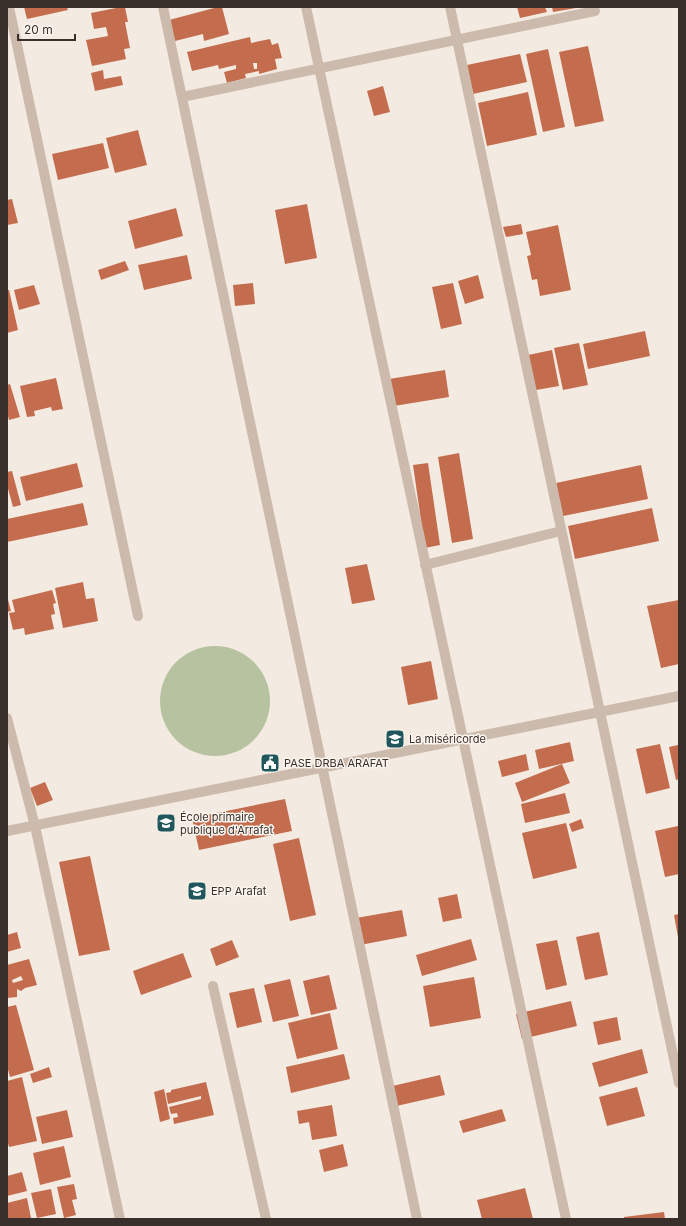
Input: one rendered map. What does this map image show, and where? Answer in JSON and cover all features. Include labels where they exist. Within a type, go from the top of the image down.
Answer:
[{"type":"street","points":[[9,7],[138,616]]},
{"type":"street","points":[[163,7],[417,1219]]},
{"type":"street","points":[[306,7],[566,1219]]},
{"type":"street","points":[[450,7],[679,1083]]},
{"type":"street","points":[[182,98],[595,11]]},
{"type":"street","points":[[425,565],[561,531]]},
{"type":"street","points":[[7,831],[679,696]]},
{"type":"street","points":[[7,718],[35,826],[120,1219]]},
{"type":"street","points":[[213,986],[266,1219]]},
{"type":"green space","points":[[215,646],[226,647],[236,651],[254,662],[265,680],[269,690],[269,712],[265,722],[254,740],[236,751],[226,755],[215,756],[204,755],[194,751],[176,740],[165,722],[161,712],[160,701],[161,690],[165,680],[176,662],[194,651],[204,647]]},
{"type":"building","points":[[24,7],[67,7],[68,10],[27,19]]},
{"type":"building","points":[[125,7],[128,22],[125,22],[130,48],[124,49],[126,59],[92,66],[86,40],[108,36],[106,27],[94,29],[91,13]]},
{"type":"building","points":[[222,7],[229,34],[204,41],[203,34],[175,41],[169,20]]},
{"type":"building","points":[[517,7],[545,7],[547,12],[520,18]]},
{"type":"building","points":[[552,7],[576,7],[576,8],[553,12]]},
{"type":"building","points":[[250,37],[251,43],[270,39],[272,45],[278,43],[282,58],[275,59],[277,69],[259,74],[259,71],[245,74],[246,78],[227,83],[224,72],[236,69],[236,65],[219,69],[218,65],[192,71],[187,52]],"holes":[[[253,63],[257,63],[257,69],[254,69]]]},
{"type":"building","points":[[588,46],[604,121],[575,127],[559,52]]},
{"type":"building","points":[[548,49],[565,127],[543,132],[526,54]]},
{"type":"building","points":[[520,54],[527,82],[473,94],[467,65]]},
{"type":"building","points":[[103,70],[104,79],[121,76],[123,85],[95,91],[91,73]]},
{"type":"building","points":[[383,86],[390,112],[374,116],[367,91]]},
{"type":"building","points":[[528,92],[537,135],[487,146],[478,103]]},
{"type":"building","points":[[138,130],[147,165],[115,173],[106,138]]},
{"type":"building","points":[[103,143],[109,168],[58,180],[52,154]]},
{"type":"building","points":[[12,199],[18,223],[7,225],[7,200]]},
{"type":"building","points":[[307,204],[317,258],[285,264],[275,210]]},
{"type":"building","points":[[176,208],[183,236],[135,249],[128,221]]},
{"type":"building","points":[[521,224],[523,234],[506,237],[503,227]]},
{"type":"building","points":[[558,225],[571,290],[540,296],[537,279],[532,280],[527,256],[531,255],[526,232]]},
{"type":"building","points":[[187,255],[192,279],[144,290],[138,265]]},
{"type":"building","points":[[125,261],[129,270],[101,280],[98,270]]},
{"type":"building","points":[[478,275],[484,298],[465,304],[458,281]]},
{"type":"building","points":[[253,283],[255,304],[235,306],[233,285]]},
{"type":"building","points":[[453,283],[462,324],[441,329],[432,287]]},
{"type":"building","points":[[34,285],[40,304],[19,310],[14,290]]},
{"type":"building","points":[[7,290],[9,290],[18,330],[7,333]]},
{"type":"building","points":[[645,331],[650,356],[588,369],[583,344]]},
{"type":"building","points":[[579,343],[588,385],[563,390],[554,348]]},
{"type":"building","points":[[552,350],[559,386],[536,390],[528,355]]},
{"type":"building","points":[[445,370],[449,397],[394,406],[389,379]]},
{"type":"building","points":[[56,378],[63,409],[52,411],[51,407],[34,411],[35,416],[27,417],[20,386]]},
{"type":"building","points":[[10,384],[20,417],[9,420],[7,412],[7,385]]},
{"type":"building","points":[[459,453],[473,539],[452,543],[438,457]]},
{"type":"building","points":[[77,463],[83,487],[26,501],[20,477]]},
{"type":"building","points":[[428,463],[440,545],[425,548],[413,465]]},
{"type":"building","points":[[641,465],[648,499],[563,516],[556,483]]},
{"type":"building","points":[[12,471],[21,505],[13,507],[7,485],[7,472]]},
{"type":"building","points":[[83,503],[88,525],[7,542],[7,519]]},
{"type":"building","points":[[652,508],[659,541],[575,559],[568,526]]},
{"type":"building","points":[[367,564],[375,600],[352,604],[345,568]]},
{"type":"building","points":[[83,582],[86,599],[94,598],[98,621],[63,628],[55,588]]},
{"type":"building","points":[[52,590],[56,603],[53,604],[55,614],[51,615],[54,629],[25,635],[24,628],[13,630],[9,613],[15,612],[12,600]]},
{"type":"building","points":[[7,596],[11,611],[7,612]]},
{"type":"building","points":[[679,600],[679,664],[661,668],[647,606]]},
{"type":"building","points":[[431,661],[438,699],[408,705],[401,667]]},
{"type":"building","points":[[570,742],[574,761],[539,769],[535,750]]},
{"type":"building","points":[[660,744],[670,788],[646,794],[636,749]]},
{"type":"building","points":[[678,745],[679,779],[676,780],[669,747]]},
{"type":"building","points":[[526,754],[529,770],[502,777],[498,761]]},
{"type":"building","points":[[562,764],[570,783],[522,802],[515,783]]},
{"type":"building","points":[[45,782],[53,800],[37,806],[30,788]]},
{"type":"building","points":[[565,793],[570,813],[525,823],[521,804]]},
{"type":"building","points":[[285,799],[292,831],[199,850],[192,818]]},
{"type":"building","points":[[581,819],[584,828],[572,832],[569,824]]},
{"type":"building","points":[[566,823],[577,868],[533,879],[522,833]]},
{"type":"building","points":[[678,826],[679,874],[665,877],[655,831]]},
{"type":"building","points":[[299,838],[316,915],[290,921],[273,844]]},
{"type":"building","points":[[90,856],[110,950],[79,956],[59,862]]},
{"type":"building","points":[[457,894],[462,918],[443,922],[438,898]]},
{"type":"building","points":[[402,910],[407,936],[355,946],[350,919]]},
{"type":"building","points":[[679,914],[679,937],[678,937],[674,915]]},
{"type":"building","points":[[17,932],[21,948],[7,952],[7,935]]},
{"type":"building","points":[[599,932],[608,975],[585,980],[576,937]]},
{"type":"building","points":[[471,939],[477,960],[422,976],[416,955]]},
{"type":"building","points":[[232,940],[239,957],[216,966],[210,949]]},
{"type":"building","points":[[557,940],[567,985],[546,990],[536,944]]},
{"type":"building","points":[[183,953],[192,977],[141,995],[133,971]]},
{"type":"building","points":[[29,959],[37,985],[25,988],[21,991],[17,989],[17,997],[7,998],[7,965]],"holes":[[[21,976],[23,980],[13,983],[12,980]]]},
{"type":"building","points":[[329,975],[337,1009],[311,1015],[303,981]]},
{"type":"building","points":[[474,977],[481,1018],[430,1027],[423,986]]},
{"type":"building","points":[[290,979],[299,1016],[273,1022],[264,985]]},
{"type":"building","points":[[254,988],[262,1022],[237,1028],[229,993]]},
{"type":"building","points":[[571,1001],[577,1026],[522,1039],[516,1014]]},
{"type":"building","points":[[16,1005],[34,1070],[10,1077],[7,1066],[7,1007]]},
{"type":"building","points":[[330,1013],[338,1049],[297,1059],[288,1023]]},
{"type":"building","points":[[617,1017],[621,1040],[598,1045],[593,1022]]},
{"type":"building","points":[[642,1049],[648,1073],[599,1087],[592,1063]]},
{"type":"building","points":[[344,1054],[350,1079],[291,1093],[286,1067]]},
{"type":"building","points":[[49,1067],[52,1077],[33,1083],[30,1074]]},
{"type":"building","points":[[440,1075],[445,1095],[392,1107],[388,1087]]},
{"type":"building","points":[[22,1077],[37,1141],[9,1147],[7,1139],[7,1081]]},
{"type":"building","points":[[206,1082],[214,1115],[174,1124],[173,1118],[178,1117],[177,1113],[171,1114],[169,1107],[201,1099],[201,1096],[168,1104],[166,1093],[171,1092],[171,1090]]},
{"type":"building","points":[[637,1087],[645,1116],[607,1126],[599,1097]]},
{"type":"building","points":[[164,1089],[170,1119],[160,1122],[154,1092]]},
{"type":"building","points":[[332,1105],[337,1136],[312,1140],[309,1122],[299,1124],[297,1111]]},
{"type":"building","points":[[502,1109],[506,1121],[463,1133],[459,1121]]},
{"type":"building","points":[[67,1110],[73,1137],[42,1144],[36,1117]]},
{"type":"building","points":[[343,1144],[348,1166],[324,1172],[319,1150]]},
{"type":"building","points":[[64,1146],[71,1177],[40,1185],[33,1153]]},
{"type":"building","points":[[22,1172],[27,1191],[7,1196],[7,1176]]},
{"type":"building","points":[[74,1184],[77,1199],[72,1200],[76,1215],[64,1218],[57,1187]]},
{"type":"building","points":[[525,1188],[533,1219],[482,1219],[477,1200]]},
{"type":"building","points":[[51,1189],[56,1214],[37,1218],[31,1193]]},
{"type":"building","points":[[27,1198],[31,1218],[7,1219],[7,1203]]},
{"type":"building","points":[[664,1212],[665,1219],[624,1219],[624,1217]]},
{"type":"place","name":"La miséricorde","points":[[395,739]]},
{"type":"place","name":"PASE DRBA ARAFAT","points":[[270,763]]},
{"type":"place","name":"École primaire publique d'Arrafat","points":[[166,823]]},
{"type":"place","name":"EPP Arafat","points":[[197,891]]}]
